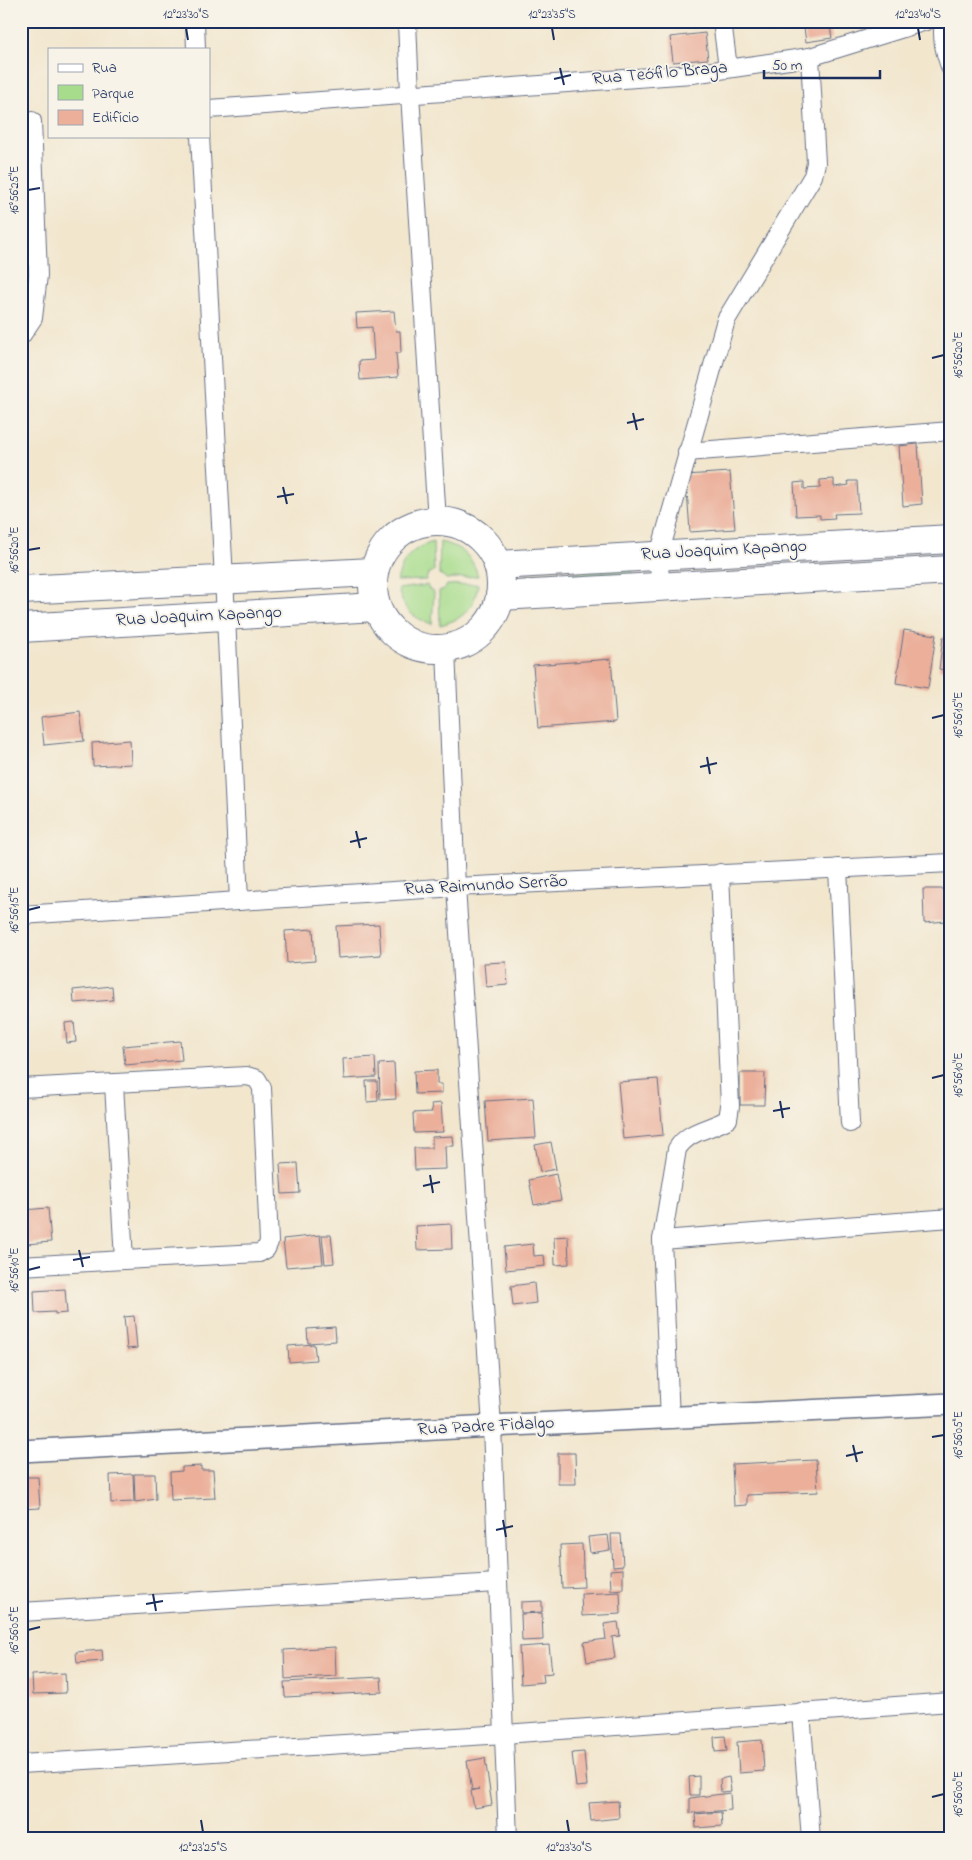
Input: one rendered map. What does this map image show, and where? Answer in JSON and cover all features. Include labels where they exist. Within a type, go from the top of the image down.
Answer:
[{"type":"main road","points":[[437,521],[456,524],[474,533],[488,547],[498,565],[500,596],[494,615],[482,631],[466,643],[446,650],[424,649],[403,641],[386,626],[376,606],[372,590],[374,572],[382,552],[396,535],[415,524],[437,521]]},
{"type":"main road","name":"Rua Joaquim Kapango","points":[[498,565],[951,539]]},
{"type":"main road","points":[[871,544],[871,575]]},
{"type":"main road","name":"Rua Joaquim Kapango","points":[[500,596],[951,570]]},
{"type":"main road","name":"Rua Joaquim Kapango","points":[[21,590],[374,572]]},
{"type":"main road","name":"Rua Joaquim Kapango","points":[[21,628],[376,606]]},
{"type":"street","points":[[195,21],[196,48]]},
{"type":"street","points":[[408,21],[410,94],[437,521]]},
{"type":"street","points":[[722,21],[728,68]]},
{"type":"street","name":"Rua Teófilo Braga","points":[[210,108],[692,74],[810,57],[926,21]]},
{"type":"street","points":[[944,21],[942,33],[951,69]]},
{"type":"street","points":[[660,587],[659,555],[726,320],[813,176],[816,163],[810,57]]},
{"type":"street","points":[[21,336],[33,318],[38,275],[34,121]]},
{"type":"street","points":[[200,138],[226,616],[239,901]]},
{"type":"street","points":[[687,452],[951,431]]},
{"type":"street","points":[[446,650],[456,887],[492,1426],[508,1839]]},
{"type":"street","name":"Rua Raimundo Serrão","points":[[21,915],[456,887],[951,862]]},
{"type":"street","points":[[838,868],[850,1123]]},
{"type":"street","points":[[670,1418],[662,1240],[677,1149],[682,1140],[691,1134],[717,1126],[728,1119],[730,1106],[720,873]]},
{"type":"street","points":[[21,1088],[247,1076],[257,1079],[262,1088],[269,1242],[266,1249],[259,1254],[21,1266]]},
{"type":"street","points":[[114,1084],[124,1260]]},
{"type":"street","points":[[662,1240],[951,1218]]},
{"type":"street","name":"Rua Padre Fidalgo","points":[[21,1451],[951,1404]]},
{"type":"street","points":[[21,1612],[498,1583]]},
{"type":"street","points":[[21,1764],[504,1734],[951,1702]]},
{"type":"street","points":[[802,1712],[812,1839]]},
{"type":"green space","points":[[433,542],[434,571],[428,574],[426,580],[397,581],[402,566],[409,555]]},
{"type":"green space","points":[[440,542],[454,546],[465,553],[476,569],[478,576],[446,579],[439,574]]},
{"type":"green space","points":[[633,570],[632,575],[528,582],[527,575]]},
{"type":"green space","points":[[478,584],[474,600],[466,612],[456,620],[440,625],[439,591],[447,585]]},
{"type":"green space","points":[[427,585],[434,592],[432,624],[419,619],[409,612],[398,589]]},
{"type":"building","points":[[803,21],[829,21],[832,38],[806,42]]},
{"type":"building","points":[[705,33],[708,59],[673,62],[670,37]]},
{"type":"building","points":[[394,311],[396,331],[400,331],[401,353],[396,353],[398,377],[360,380],[359,361],[374,360],[372,327],[357,328],[356,313]]},
{"type":"building","points":[[918,444],[922,504],[903,506],[899,446]]},
{"type":"building","points":[[730,472],[735,529],[690,532],[686,475]]},
{"type":"building","points":[[834,479],[834,487],[849,485],[848,481],[857,481],[859,513],[834,514],[835,518],[820,519],[820,515],[796,516],[794,483],[804,482],[804,489],[820,488],[820,480]]},
{"type":"building","points":[[904,630],[936,635],[928,688],[896,683]]},
{"type":"building","points":[[943,637],[951,638],[951,671],[939,669]]},
{"type":"building","points":[[611,659],[616,722],[538,728],[533,665]]},
{"type":"building","points":[[80,712],[84,741],[44,745],[41,717]]},
{"type":"building","points":[[130,740],[131,764],[93,766],[92,743]]},
{"type":"building","points":[[923,889],[951,889],[951,957],[949,957],[946,921],[924,923]]},
{"type":"building","points":[[379,924],[381,955],[338,958],[336,926]]},
{"type":"building","points":[[313,929],[315,961],[287,963],[285,931]]},
{"type":"building","points":[[506,962],[508,985],[486,987],[484,963]]},
{"type":"building","points":[[112,986],[113,1000],[74,1003],[73,990]]},
{"type":"building","points":[[24,1005],[26,1033],[21,1033],[21,1006]]},
{"type":"building","points":[[74,1022],[76,1042],[67,1043],[65,1023]]},
{"type":"building","points":[[180,1041],[182,1060],[125,1065],[123,1046]]},
{"type":"building","points":[[375,1057],[376,1077],[344,1079],[343,1059]]},
{"type":"building","points":[[394,1063],[396,1099],[380,1100],[379,1064]]},
{"type":"building","points":[[437,1070],[437,1084],[442,1084],[442,1093],[415,1094],[414,1071]]},
{"type":"building","points":[[740,1073],[765,1073],[764,1105],[740,1105]]},
{"type":"building","points":[[658,1079],[663,1135],[623,1139],[618,1082]]},
{"type":"building","points":[[366,1081],[377,1081],[378,1101],[367,1102]]},
{"type":"building","points":[[533,1098],[536,1138],[488,1141],[485,1101]]},
{"type":"building","points":[[441,1103],[443,1132],[414,1133],[413,1113],[432,1112],[431,1104]]},
{"type":"building","points":[[453,1136],[454,1146],[445,1146],[446,1169],[415,1170],[414,1148],[432,1148],[432,1137]]},
{"type":"building","points":[[551,1142],[556,1169],[540,1172],[535,1145]]},
{"type":"building","points":[[298,1163],[300,1193],[282,1194],[280,1164]]},
{"type":"building","points":[[556,1174],[561,1200],[534,1205],[529,1180]]},
{"type":"building","points":[[48,1208],[51,1242],[26,1244],[23,1210]]},
{"type":"building","points":[[451,1224],[452,1249],[417,1250],[416,1226]]},
{"type":"building","points":[[320,1235],[323,1264],[286,1267],[283,1239]]},
{"type":"building","points":[[322,1235],[331,1235],[334,1263],[325,1264]]},
{"type":"building","points":[[568,1236],[569,1264],[555,1265],[554,1237]]},
{"type":"building","points":[[533,1244],[534,1256],[544,1255],[545,1266],[506,1270],[504,1247]]},
{"type":"building","points":[[534,1283],[536,1303],[513,1306],[511,1286]]},
{"type":"building","points":[[65,1289],[67,1313],[35,1313],[34,1291]]},
{"type":"building","points":[[134,1316],[137,1348],[127,1349],[124,1317]]},
{"type":"building","points":[[335,1327],[336,1341],[308,1343],[307,1329]]},
{"type":"building","points":[[314,1344],[316,1360],[289,1362],[288,1346]]},
{"type":"building","points":[[558,1453],[575,1453],[576,1484],[558,1484]]},
{"type":"building","points":[[816,1460],[818,1492],[747,1495],[747,1505],[734,1506],[732,1464]]},
{"type":"building","points":[[201,1466],[201,1470],[213,1470],[215,1498],[171,1500],[170,1472],[182,1471],[182,1467]]},
{"type":"building","points":[[133,1474],[134,1502],[111,1503],[110,1475]]},
{"type":"building","points":[[134,1474],[155,1474],[156,1499],[135,1502]]},
{"type":"building","points":[[21,1477],[38,1477],[40,1508],[21,1509]]},
{"type":"building","points":[[611,1534],[621,1534],[623,1566],[613,1567]]},
{"type":"building","points":[[608,1535],[610,1550],[590,1553],[588,1537]]},
{"type":"building","points":[[582,1544],[584,1587],[562,1588],[560,1545]]},
{"type":"building","points":[[623,1569],[623,1589],[611,1590],[610,1570]]},
{"type":"building","points":[[620,1592],[621,1614],[582,1616],[581,1594]]},
{"type":"building","points":[[542,1601],[542,1612],[521,1613],[521,1602]]},
{"type":"building","points":[[542,1613],[543,1640],[522,1641],[521,1614]]},
{"type":"building","points":[[618,1622],[620,1636],[612,1637],[615,1658],[587,1662],[584,1642],[606,1639],[604,1624]]},
{"type":"building","points":[[549,1645],[552,1673],[543,1674],[544,1682],[521,1684],[519,1647]]},
{"type":"building","points":[[335,1647],[336,1676],[285,1679],[284,1650]]},
{"type":"building","points":[[102,1650],[103,1661],[77,1663],[76,1652]]},
{"type":"building","points":[[65,1673],[66,1693],[33,1694],[32,1675]]},
{"type":"building","points":[[381,1677],[382,1692],[285,1697],[284,1682]]},
{"type":"building","points":[[725,1736],[727,1751],[715,1752],[714,1737]]},
{"type":"building","points":[[762,1740],[764,1771],[739,1773],[737,1742]]},
{"type":"building","points":[[584,1752],[587,1786],[576,1787],[572,1753]]},
{"type":"building","points":[[485,1758],[492,1805],[474,1808],[471,1791],[479,1789],[472,1790],[467,1761]]},
{"type":"building","points":[[699,1776],[699,1795],[690,1795],[689,1777]]},
{"type":"building","points":[[729,1777],[731,1791],[721,1792],[720,1779]]},
{"type":"building","points":[[730,1793],[731,1810],[690,1813],[690,1798]]},
{"type":"building","points":[[618,1801],[619,1818],[591,1821],[589,1803]]},
{"type":"building","points":[[721,1812],[722,1826],[696,1828],[695,1814]]}]
